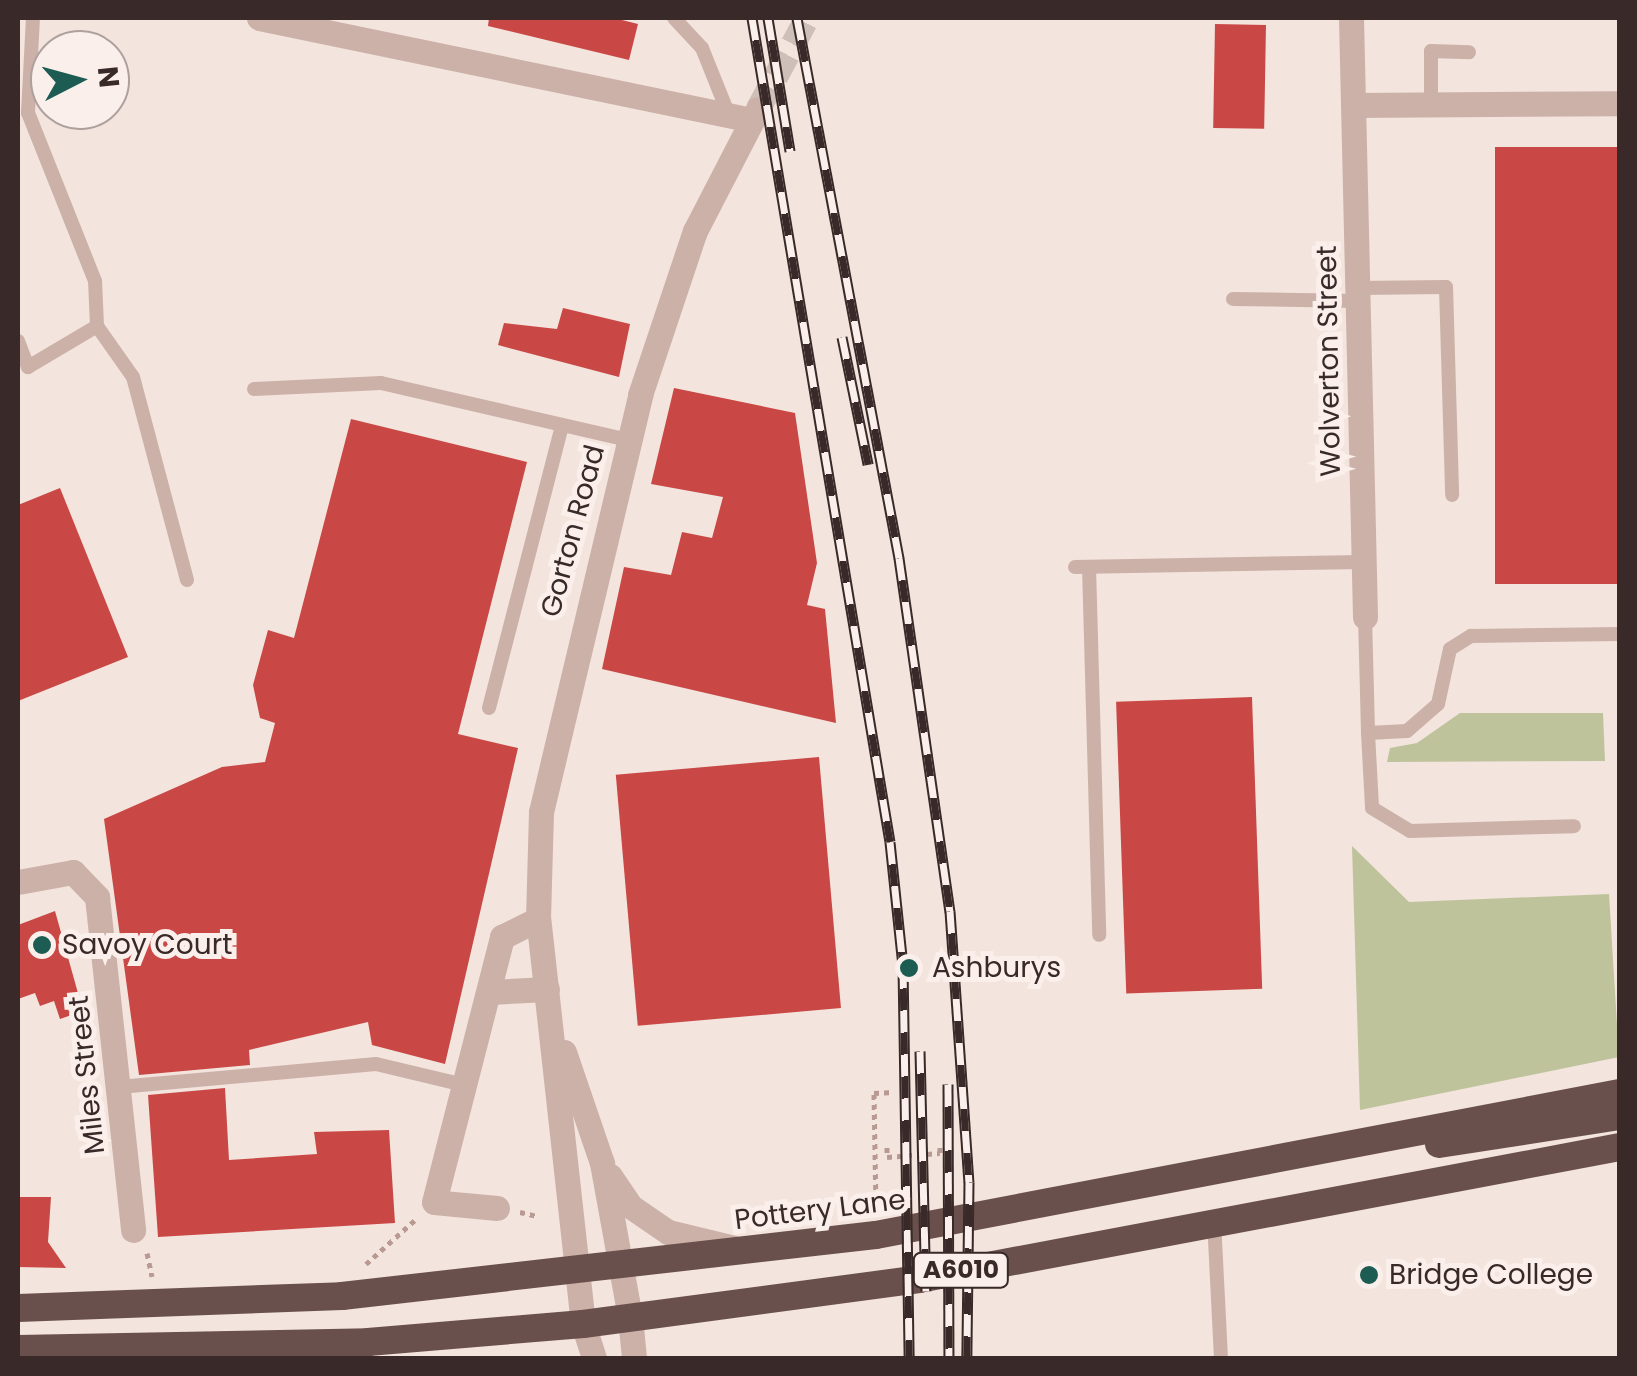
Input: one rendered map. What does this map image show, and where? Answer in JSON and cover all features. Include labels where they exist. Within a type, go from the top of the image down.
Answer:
[{"type":"highway","name":"Pottery Lane","points":[[18,1308],[365,1294],[622,1268],[995,1219],[1620,1093]]},
{"type":"highway","points":[[1259,1168],[1620,1116]]},
{"type":"highway","name":"A6010","points":[[18,1349],[368,1342],[583,1324],[919,1279],[1214,1219],[1620,1147]]},
{"type":"street","points":[[258,18],[326,23],[746,114]]},
{"type":"street","name":"Wolverton Street","points":[[1351,18],[1365,617]]},
{"type":"street","points":[[1353,105],[1620,103]]},
{"type":"street","name":"Gorton Road","points":[[594,1358],[583,1324],[574,1272],[538,918],[542,812],[628,440],[695,231],[746,114]]},
{"type":"street","name":"Miles Street","points":[[18,882],[73,872],[94,890],[100,915],[133,1230]]},
{"type":"street","points":[[497,1208],[434,1202],[502,937],[538,918]]},
{"type":"street","points":[[488,992],[546,989]]},
{"type":"street","name":"Gorton Road","points":[[546,989],[602,1163],[634,1358]]},
{"type":"street","points":[[602,1163],[630,1206],[668,1232],[748,1252]]},
{"type":"lane","points":[[33,18],[28,113],[95,280],[97,326],[132,377],[186,580]]},
{"type":"lane","points":[[674,18],[702,48],[746,114]]},
{"type":"lane","points":[[1431,104],[1431,52],[1469,52]]},
{"type":"lane","points":[[1234,299],[1446,287],[1452,495]]},
{"type":"lane","points":[[18,341],[28,366],[97,326]]},
{"type":"lane","points":[[254,389],[381,383],[628,440]]},
{"type":"lane","points":[[489,708],[562,425]]},
{"type":"lane","points":[[1099,935],[1082,567],[1363,562]]},
{"type":"lane","points":[[1365,617],[1372,808],[1410,830],[1574,826]]},
{"type":"lane","points":[[1368,732],[1406,731],[1438,704],[1450,650],[1471,636],[1620,634]]},
{"type":"lane","points":[[118,1087],[376,1064],[464,1084]]},
{"type":"lane","points":[[1214,1219],[1221,1358]]},
{"type":"path","points":[[876,1200],[874,1093],[894,1092]]},
{"type":"path","points":[[887,1147],[887,1157],[940,1153],[940,1144]]},
{"type":"path","points":[[365,1294],[364,1266],[434,1202]]},
{"type":"green space","points":[[1460,713],[1603,713],[1605,761],[1387,762],[1390,748],[1417,743]]},
{"type":"green space","points":[[1352,846],[1409,902],[1609,894],[1619,1057],[1360,1110]]},
{"type":"building","points":[[489,18],[614,18],[638,24],[629,60],[488,26]]},
{"type":"building","points":[[1215,24],[1266,25],[1264,129],[1213,128]]},
{"type":"building","points":[[1495,147],[1620,147],[1620,584],[1495,584]]},
{"type":"building","points":[[563,308],[630,324],[619,377],[498,345],[504,323],[557,329]]},
{"type":"building","points":[[674,388],[795,413],[817,563],[807,605],[825,609],[836,723],[602,669],[624,567],[671,575],[682,532],[712,538],[723,497],[651,484]]},
{"type":"building","points":[[351,419],[527,462],[458,734],[518,748],[445,1064],[372,1045],[368,1022],[249,1050],[250,1065],[139,1075],[104,819],[222,767],[265,762],[275,723],[260,718],[253,685],[268,630],[294,638]]},
{"type":"building","points":[[60,488],[128,657],[18,701],[18,505]]},
{"type":"building","points":[[1252,697],[1262,989],[1126,994],[1116,702]]},
{"type":"building","points":[[819,757],[841,1008],[638,1026],[616,775]]},
{"type":"building","name":"Savoy Court","points":[[55,911],[83,1011],[60,1019],[54,1001],[40,1006],[35,993],[18,999],[18,925]]},
{"type":"building","points":[[225,1088],[229,1160],[317,1154],[314,1132],[389,1130],[395,1223],[158,1237],[148,1095]]},
{"type":"building","points":[[18,1197],[51,1197],[48,1242],[66,1268],[18,1267]]},
{"type":"tunnel","points":[[758,109],[807,18]]},
{"type":"railway","points":[[752,18],[890,842],[903,966],[909,1358]]},
{"type":"railway","points":[[768,18],[790,151]]},
{"type":"railway","points":[[797,18],[899,558],[950,911],[969,1182],[967,1358]]},
{"type":"railway","points":[[842,337],[868,464]]},
{"type":"railway","points":[[920,1051],[926,1291]]},
{"type":"railway","points":[[948,1084],[949,1358]]},
{"type":"place","name":"Savoy Court","points":[[42,945]]},
{"type":"place","name":"Ashburys","points":[[909,968]]},
{"type":"place","name":"Bridge College","points":[[1369,1275]]}]
